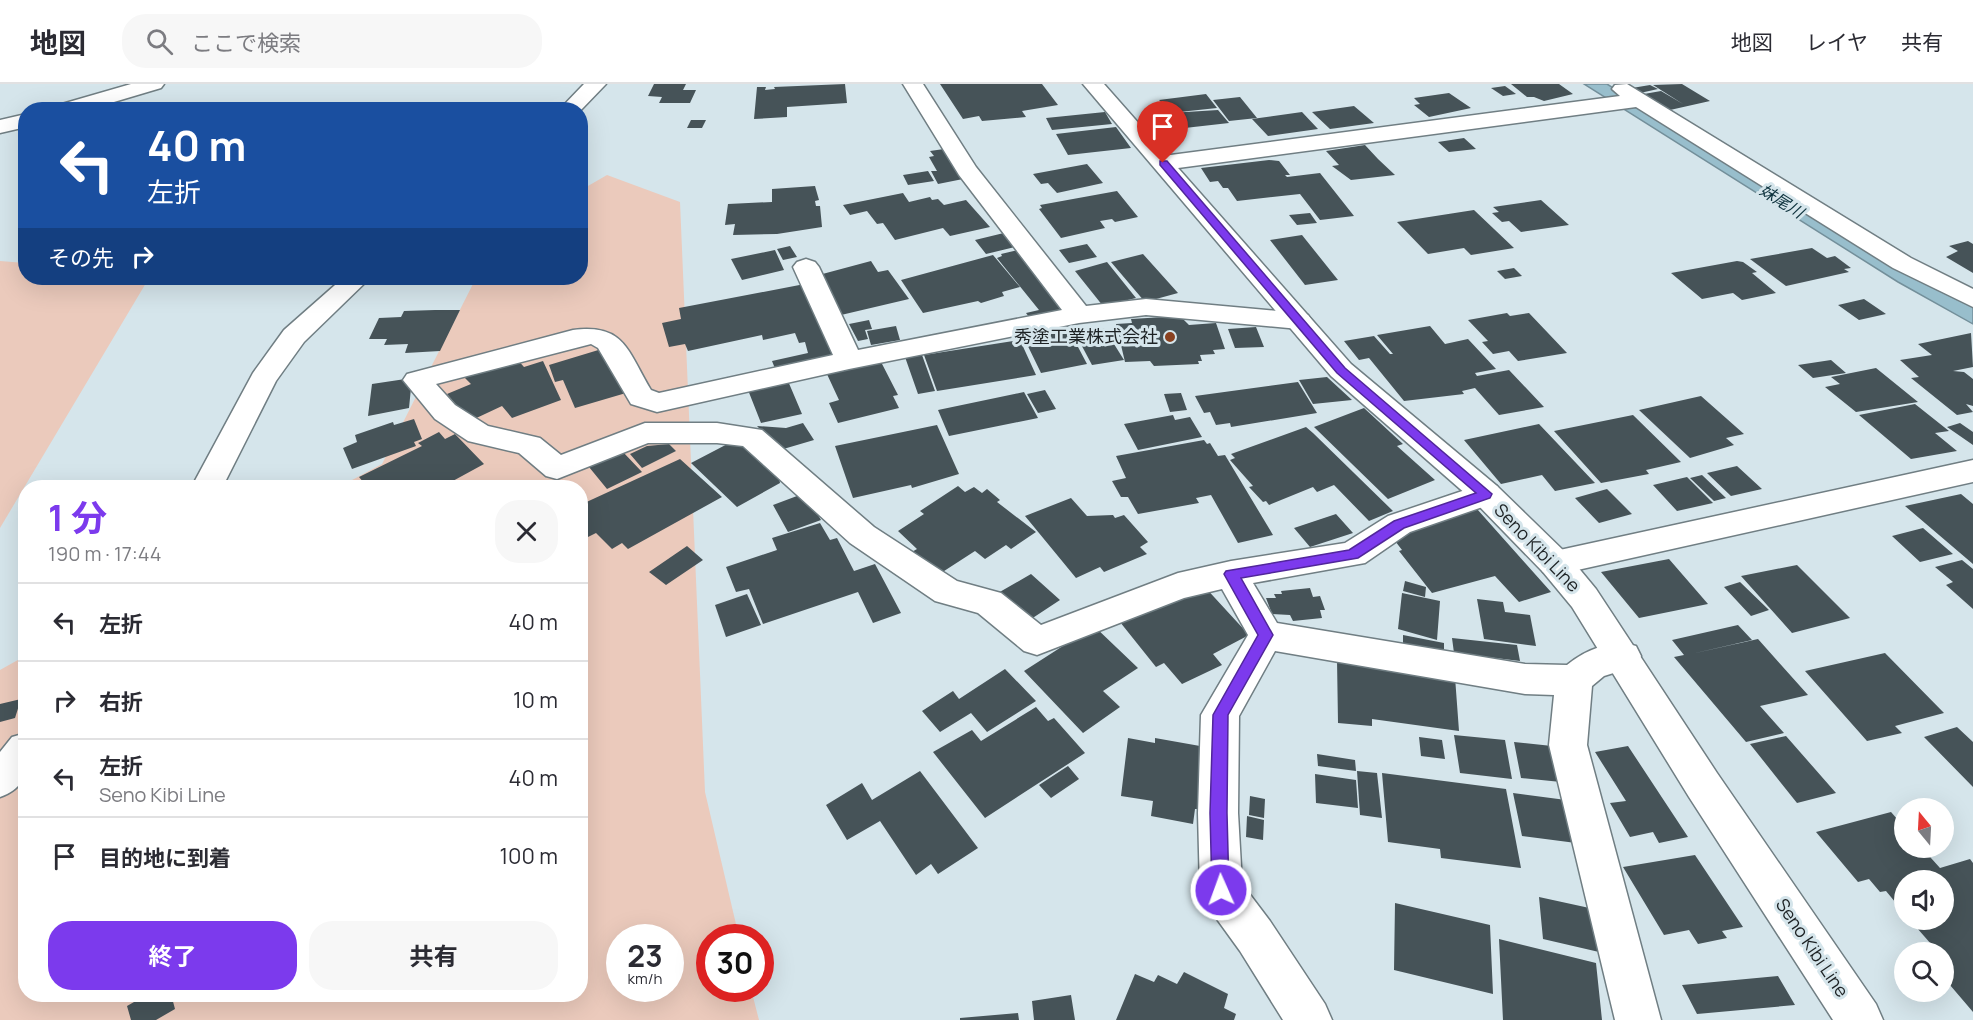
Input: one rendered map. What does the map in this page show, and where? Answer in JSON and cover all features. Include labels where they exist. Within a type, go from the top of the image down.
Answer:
[{"type":"street","points":[[90,102],[154,84]]},
{"type":"street","points":[[577,102],[596,84]]},
{"type":"street","points":[[913,84],[967,170],[1079,315]]},
{"type":"street","name":"Seno Kibi Line","points":[[1093,84],[1341,370],[1486,494],[1555,563],[1584,598],[1703,785],[1860,1020]]},
{"type":"street","points":[[1163,163],[1612,95],[1636,100],[1902,263],[1973,299]]},
{"type":"street","points":[[0,127],[18,122]]},
{"type":"street","points":[[806,267],[849,360]]},
{"type":"street","points":[[210,480],[263,379],[294,336],[349,285]]},
{"type":"street","points":[[1299,321],[1146,308],[1079,315],[849,360],[657,403],[641,397],[608,342],[595,335],[573,338],[417,380],[445,412],[479,434],[529,445],[557,468],[645,433],[717,432],[751,437],[862,535],[947,592],[989,602],[1037,641],[1178,585],[1353,554],[1399,524],[1486,494]]},
{"type":"street","points":[[1555,563],[1973,471]]},
{"type":"street","points":[[1231,574],[1266,635]]},
{"type":"street","points":[[1266,635],[1525,679],[1574,680],[1593,664],[1623,656]]},
{"type":"street","points":[[1266,635],[1220,715],[1218,813],[1221,890],[1255,936],[1309,1020]]},
{"type":"street","points":[[1574,680],[1568,745],[1638,1020]]},
{"type":"street","points":[[0,780],[18,758]]},
{"type":"shaded area","points":[[607,175],[680,202],[705,792],[736,924],[696,924],[696,1002],[754,1002],[759,1020],[0,1020],[0,670],[18,660],[18,1002],[588,1002],[588,480],[352,480],[382,464],[472,285],[588,285],[588,186]]},
{"type":"shaded area","points":[[0,261],[18,262],[18,285],[145,285],[29,480],[18,480],[18,498],[0,528]]},
{"type":"water","name":"妹尾川","points":[[1584,84],[1607,84],[1656,115],[1652,117],[1973,307],[1973,324],[1898,282]]},
{"type":"building","points":[[654,84],[686,84],[683,90],[696,90],[690,103],[659,103],[662,97],[648,96]]},
{"type":"building","points":[[845,84],[847,103],[787,107],[787,117],[754,119],[757,87],[766,87],[765,90],[775,89],[774,87]]},
{"type":"building","points":[[940,84],[1042,84],[1058,105],[1022,111],[1026,117],[982,121],[979,116],[963,119]]},
{"type":"building","points":[[1511,84],[1559,84],[1573,94],[1544,101],[1527,97]]},
{"type":"building","points":[[1682,84],[1710,101],[1670,110],[1644,94],[1661,91],[1683,104],[1653,85]]},
{"type":"building","points":[[1650,85],[1658,89],[1640,93],[1632,88]]},
{"type":"building","points":[[1505,86],[1516,94],[1503,96],[1491,88]]},
{"type":"building","points":[[1449,93],[1471,108],[1429,117],[1414,105],[1420,104],[1414,98]]},
{"type":"building","points":[[1206,94],[1217,108],[1170,113],[1218,110],[1229,123],[1167,130],[1156,116],[1166,114],[1156,113],[1151,105],[1162,103],[1159,100]]},
{"type":"building","points":[[1240,97],[1257,118],[1229,121],[1213,100]]},
{"type":"building","points":[[1354,106],[1374,123],[1330,129],[1312,112]]},
{"type":"building","points":[[1105,112],[1112,124],[1052,130],[1046,118]]},
{"type":"building","points":[[1302,112],[1318,129],[1268,136],[1252,119]]},
{"type":"building","points":[[691,120],[706,120],[702,128],[687,128]]},
{"type":"building","points":[[1116,127],[1131,148],[1068,155],[1056,134]]},
{"type":"building","points":[[1464,138],[1476,149],[1449,152],[1438,142]]},
{"type":"building","points":[[1365,145],[1395,175],[1351,180],[1332,166],[1339,165],[1326,151]]},
{"type":"building","points":[[944,149],[963,179],[938,184],[931,171],[937,171],[929,157],[934,156],[930,151]]},
{"type":"building","points":[[1269,160],[1279,161],[1290,175],[1285,175],[1287,177],[1320,173],[1354,216],[1320,220],[1300,194],[1237,201],[1228,188],[1223,188],[1218,181],[1210,182],[1201,168]]},
{"type":"building","points":[[1087,164],[1103,183],[1057,193],[1048,183],[1041,184],[1033,174]]},
{"type":"building","points":[[928,171],[934,181],[908,185],[903,175]]},
{"type":"building","points":[[815,186],[819,200],[815,201],[816,206],[820,206],[822,227],[777,234],[733,235],[735,224],[725,225],[728,204],[772,202],[772,189]]},
{"type":"building","points":[[1117,191],[1138,217],[1115,222],[1112,219],[1100,221],[1105,228],[1061,238],[1039,209],[1042,208],[1040,205]]},
{"type":"building","points":[[903,193],[909,202],[930,197],[932,200],[938,199],[944,205],[966,200],[990,227],[950,236],[943,228],[895,240],[883,223],[877,224],[867,211],[850,215],[843,205]]},
{"type":"building","points":[[1541,200],[1569,225],[1521,232],[1509,221],[1502,222],[1492,213],[1499,212],[1493,207]]},
{"type":"building","points":[[1474,210],[1514,248],[1471,255],[1464,248],[1428,254],[1397,222]]},
{"type":"building","points":[[1310,213],[1317,223],[1297,225],[1289,215]]},
{"type":"building","points":[[1008,232],[1019,246],[986,254],[975,240]]},
{"type":"building","points":[[1302,235],[1338,280],[1305,285],[1270,240]]},
{"type":"building","points":[[1968,241],[1973,244],[1973,273],[1946,257],[1958,251],[1949,246]]},
{"type":"building","points":[[1087,244],[1097,257],[1069,263],[1059,250]]},
{"type":"building","points":[[790,246],[797,257],[783,260],[777,249]]},
{"type":"building","points":[[1812,248],[1827,258],[1835,256],[1851,268],[1844,269],[1849,272],[1786,286],[1750,259]]},
{"type":"building","points":[[1022,249],[1077,313],[1032,321],[1026,313],[1039,310],[997,258],[1002,256],[1001,254]]},
{"type":"building","points":[[775,250],[784,270],[742,280],[731,259]]},
{"type":"building","points":[[1143,254],[1178,293],[1145,302],[1111,262]]},
{"type":"building","points":[[993,255],[1020,287],[1002,292],[1004,296],[981,303],[978,301],[923,313],[901,280]]},
{"type":"building","points":[[871,261],[878,272],[888,270],[909,299],[841,315],[815,276]]},
{"type":"building","points":[[1737,261],[1743,262],[1757,272],[1752,273],[1776,293],[1742,300],[1733,293],[1702,299],[1671,273]]},
{"type":"building","points":[[1107,262],[1136,298],[1103,306],[1075,271]]},
{"type":"building","points":[[1514,268],[1522,276],[1505,279],[1497,271]]},
{"type":"building","points":[[815,282],[845,355],[776,371],[772,361],[808,353],[805,342],[799,343],[795,333],[763,340],[762,335],[688,351],[685,344],[669,347],[662,323],[681,319],[679,308]]},
{"type":"building","points":[[1864,299],[1886,314],[1859,320],[1838,305]]},
{"type":"building","points":[[460,310],[440,351],[405,353],[408,344],[384,345],[387,339],[369,339],[379,318],[401,317],[404,311]]},
{"type":"building","points":[[1507,313],[1510,316],[1529,313],[1567,353],[1518,361],[1509,351],[1493,354],[1482,342],[1488,341],[1468,320]]},
{"type":"building","name":"秀塗工業株式会社","points":[[1182,318],[1189,325],[1216,323],[1225,349],[1213,350],[1215,354],[1200,355],[1202,361],[1198,361],[1199,364],[1154,366],[1150,361],[1125,362],[1116,324],[1132,323],[1131,319]]},
{"type":"building","points":[[869,320],[872,329],[865,330],[868,339],[858,341],[849,324]]},
{"type":"building","points":[[896,326],[900,340],[871,345],[867,331]]},
{"type":"building","points":[[1430,326],[1445,344],[1468,339],[1496,369],[1475,373],[1477,376],[1509,370],[1544,407],[1499,415],[1475,388],[1462,391],[1464,394],[1404,401],[1369,358],[1359,360],[1344,341],[1374,336],[1390,354],[1393,354],[1377,335]]},
{"type":"building","points":[[1256,327],[1264,347],[1235,348],[1228,329]]},
{"type":"building","points":[[1068,328],[1087,364],[1041,373],[1023,336]]},
{"type":"building","points":[[1104,328],[1124,360],[1092,365],[1075,333]]},
{"type":"building","points":[[1971,333],[1973,367],[1953,371],[1964,372],[1973,379],[1973,406],[1966,404],[1973,412],[1957,415],[1911,378],[1919,377],[1900,360],[1932,355],[1918,344]]},
{"type":"building","points":[[1020,340],[1036,375],[937,391],[924,355]]},
{"type":"building","points":[[605,348],[626,393],[575,408],[563,380],[555,382],[549,365]]},
{"type":"building","points":[[922,355],[935,391],[918,394],[905,357]]},
{"type":"building","points":[[515,357],[524,367],[543,361],[561,400],[512,418],[502,406],[470,421],[447,394],[471,384],[460,373]]},
{"type":"building","points":[[880,360],[898,395],[893,396],[899,408],[838,423],[829,403],[839,400],[826,372]]},
{"type":"building","points":[[1831,360],[1846,373],[1813,378],[1798,365]]},
{"type":"building","points":[[1876,368],[1918,402],[1856,412],[1825,387],[1840,384],[1831,377]]},
{"type":"building","points":[[1327,377],[1352,400],[1313,404],[1299,380]]},
{"type":"building","points":[[412,378],[409,408],[368,416],[372,384]]},
{"type":"building","points":[[788,381],[802,414],[761,423],[748,390]]},
{"type":"building","points":[[1298,382],[1317,413],[1231,427],[1230,423],[1216,425],[1210,412],[1204,413],[1195,396]]},
{"type":"building","points":[[1045,390],[1056,409],[1038,413],[1027,394]]},
{"type":"building","points":[[1024,392],[1038,418],[949,436],[938,410]]},
{"type":"building","points":[[1181,393],[1187,410],[1170,412],[1164,394]]},
{"type":"building","points":[[1701,396],[1744,434],[1726,438],[1734,445],[1690,458],[1639,410]]},
{"type":"building","points":[[1915,404],[1949,431],[1935,433],[1957,451],[1911,459],[1859,415]]},
{"type":"building","points":[[1364,408],[1403,444],[1397,446],[1435,480],[1388,499],[1314,427]]},
{"type":"building","points":[[1173,415],[1175,420],[1190,417],[1202,437],[1138,450],[1124,424]]},
{"type":"building","points":[[1633,415],[1681,462],[1646,470],[1649,474],[1601,483],[1554,431]]},
{"type":"building","points":[[414,419],[422,439],[414,442],[416,446],[352,469],[343,448],[357,442],[355,435],[393,422],[394,425]]},
{"type":"building","points":[[803,423],[814,440],[780,450],[757,426],[786,428]]},
{"type":"building","points":[[1960,423],[1973,432],[1973,445],[1947,427]]},
{"type":"building","points":[[1539,424],[1595,483],[1555,491],[1542,475],[1501,484],[1464,440]]},
{"type":"building","points":[[937,425],[959,474],[912,488],[911,485],[853,498],[835,446]]},
{"type":"building","points":[[1306,427],[1393,511],[1369,521],[1334,485],[1317,492],[1313,487],[1269,505],[1266,501],[1263,502],[1249,487],[1253,486],[1230,460],[1235,458],[1231,454]]},
{"type":"building","points":[[439,432],[445,439],[455,434],[484,464],[455,480],[361,480],[359,477],[422,446],[418,443]]},
{"type":"building","points":[[737,439],[779,477],[780,483],[737,507],[691,463]]},
{"type":"building","points":[[1204,440],[1207,444],[1210,443],[1218,456],[1225,455],[1273,535],[1238,543],[1211,495],[1196,498],[1199,503],[1138,514],[1128,497],[1121,497],[1112,481],[1126,478],[1116,456]]},
{"type":"building","points":[[669,444],[676,451],[642,468],[630,454],[647,446]]},
{"type":"building","points":[[623,452],[642,472],[607,489],[589,467]]},
{"type":"building","points":[[680,459],[722,497],[628,549],[622,543],[612,549],[596,533],[588,537],[588,501]]},
{"type":"building","points":[[1737,466],[1762,489],[1731,496],[1707,473]]},
{"type":"building","points":[[1702,475],[1726,498],[1714,501],[1690,478]]},
{"type":"building","points":[[1687,477],[1713,503],[1677,511],[1653,485]]},
{"type":"building","points":[[958,486],[965,492],[974,487],[982,493],[987,489],[1000,500],[997,502],[1036,532],[1011,549],[1006,545],[985,559],[975,551],[941,573],[926,561],[921,563],[910,553],[917,549],[898,531],[924,514],[920,511]]},
{"type":"building","points":[[1607,489],[1632,514],[1599,523],[1575,498]]},
{"type":"building","points":[[805,493],[821,520],[788,532],[773,505]]},
{"type":"building","points":[[1961,494],[1973,504],[1973,564],[1905,506]]},
{"type":"building","points":[[1071,498],[1087,516],[1113,515],[1115,518],[1124,515],[1148,542],[1140,547],[1147,554],[1104,572],[1100,567],[1076,578],[1025,516]]},
{"type":"building","points":[[1477,509],[1551,592],[1519,602],[1495,576],[1432,593],[1399,551],[1402,550],[1392,537],[1419,523]]},
{"type":"building","points":[[1336,514],[1353,533],[1310,547],[1294,528]]},
{"type":"building","points":[[820,523],[830,540],[837,538],[854,571],[875,564],[901,613],[873,623],[858,592],[763,624],[749,589],[736,592],[726,567],[777,550],[772,538]]},
{"type":"building","points":[[1923,528],[1953,554],[1920,562],[1892,536]]},
{"type":"building","points":[[687,546],[703,560],[666,585],[649,572]]},
{"type":"building","points":[[1669,559],[1708,604],[1639,618],[1601,572]]},
{"type":"building","points":[[1962,560],[1973,569],[1973,609],[1946,585],[1953,582],[1935,567]]},
{"type":"building","points":[[1797,565],[1850,618],[1792,633],[1741,576]]},
{"type":"building","points":[[1031,574],[1060,600],[1019,627],[991,597]]},
{"type":"building","points":[[1405,581],[1426,587],[1425,597],[1403,591]]},
{"type":"building","points":[[1740,582],[1769,610],[1751,616],[1724,587]]},
{"type":"building","points":[[1203,585],[1249,635],[1213,654],[1222,665],[1182,684],[1164,663],[1156,667],[1120,622]]},
{"type":"building","points":[[1310,588],[1313,597],[1320,596],[1325,610],[1320,610],[1322,618],[1293,621],[1290,615],[1272,614],[1266,598],[1276,598],[1274,594],[1282,594],[1281,591]]},
{"type":"building","points":[[1402,593],[1440,601],[1437,640],[1398,629]]},
{"type":"building","points":[[747,594],[761,625],[726,637],[715,605]]},
{"type":"building","points":[[1477,599],[1503,602],[1505,612],[1530,615],[1536,646],[1484,639]]},
{"type":"building","points":[[1738,625],[1752,640],[1691,654],[1758,639],[1808,695],[1760,706],[1784,733],[1746,742],[1674,657],[1684,655],[1672,640]]},
{"type":"building","points":[[1094,626],[1138,668],[1103,691],[1120,707],[1083,733],[1024,671]]},
{"type":"building","points":[[1403,635],[1444,643],[1444,655],[1403,647]]},
{"type":"building","points":[[1452,638],[1517,645],[1520,661],[1454,653]]},
{"type":"building","points":[[1885,653],[1944,713],[1895,726],[1902,733],[1867,741],[1805,671]]},
{"type":"building","points":[[1337,659],[1455,677],[1459,731],[1372,719],[1372,726],[1338,723]]},
{"type":"building","points":[[1005,669],[1036,701],[987,732],[971,713],[940,732],[922,711],[953,691],[959,699]]},
{"type":"building","points":[[18,700],[15,718],[0,722],[0,704]]},
{"type":"building","points":[[1036,707],[1048,721],[1054,718],[1085,753],[985,818],[933,752],[972,730],[981,741]]},
{"type":"building","points":[[1957,727],[1973,742],[1973,787],[1924,737]]},
{"type":"building","points":[[1454,735],[1505,740],[1512,779],[1460,773]]},
{"type":"building","points":[[1786,736],[1836,793],[1797,803],[1750,744]]},
{"type":"building","points":[[1419,737],[1442,740],[1445,759],[1421,756]]},
{"type":"building","points":[[1128,738],[1155,743],[1155,738],[1200,746],[1198,809],[1195,809],[1193,824],[1151,816],[1153,801],[1121,796]]},
{"type":"building","points":[[1514,742],[1552,746],[1561,782],[1521,778]]},
{"type":"building","points":[[1628,746],[1688,837],[1659,843],[1653,832],[1630,837],[1610,803],[1626,801],[1595,752]]},
{"type":"building","points":[[1317,754],[1355,760],[1356,771],[1318,766]]},
{"type":"building","points":[[1068,766],[1079,779],[1051,798],[1039,785]]},
{"type":"building","points":[[920,771],[978,848],[938,874],[931,864],[916,875],[880,821],[847,840],[826,805],[862,783],[872,800]]},
{"type":"building","points":[[1357,771],[1377,773],[1382,818],[1360,815]]},
{"type":"building","points":[[1382,773],[1506,789],[1521,868],[1441,858],[1440,849],[1388,842]]},
{"type":"building","points":[[1315,774],[1356,780],[1358,808],[1316,803]]},
{"type":"building","points":[[1513,793],[1566,800],[1576,843],[1522,836]]},
{"type":"building","points":[[1250,796],[1265,799],[1264,818],[1249,815]]},
{"type":"building","points":[[1891,812],[1894,815],[1894,858],[1931,858],[1940,868],[1970,859],[1973,863],[1973,1012],[1954,990],[1954,942],[1929,942],[1919,930],[1954,930],[1954,870],[1894,870],[1894,901],[1886,891],[1880,892],[1869,879],[1858,882],[1816,832]]},
{"type":"building","points":[[1247,816],[1264,820],[1263,840],[1246,837]]},
{"type":"building","points":[[1695,855],[1743,927],[1722,931],[1727,938],[1698,944],[1689,930],[1664,935],[1623,867]]},
{"type":"building","points":[[1539,897],[1594,909],[1599,952],[1543,939]]},
{"type":"building","points":[[1395,903],[1490,925],[1493,994],[1394,970]]},
{"type":"building","points":[[1499,939],[1596,963],[1602,1020],[1503,1020]]},
{"type":"building","points":[[1184,972],[1228,994],[1224,1008],[1236,1014],[1234,1020],[1116,1020],[1135,974],[1154,982],[1158,975],[1177,984]]},
{"type":"building","points":[[1778,976],[1795,1005],[1697,1014],[1682,985]]},
{"type":"building","points":[[1071,995],[1075,1020],[1034,1020],[1032,1001]]},
{"type":"building","points":[[134,1002],[173,1002],[175,1009],[156,1020],[131,1020],[127,1006]]},
{"type":"building","points":[[1018,1013],[1019,1020],[960,1020],[960,1018]]},
{"type":"place","name":"秀塗工業株式会社","points":[[1170,337]]},
{"type":"route","points":[[1163,163],[1341,370],[1486,494],[1399,524],[1353,554],[1231,574],[1266,635],[1220,715],[1218,813],[1221,890]]}]
